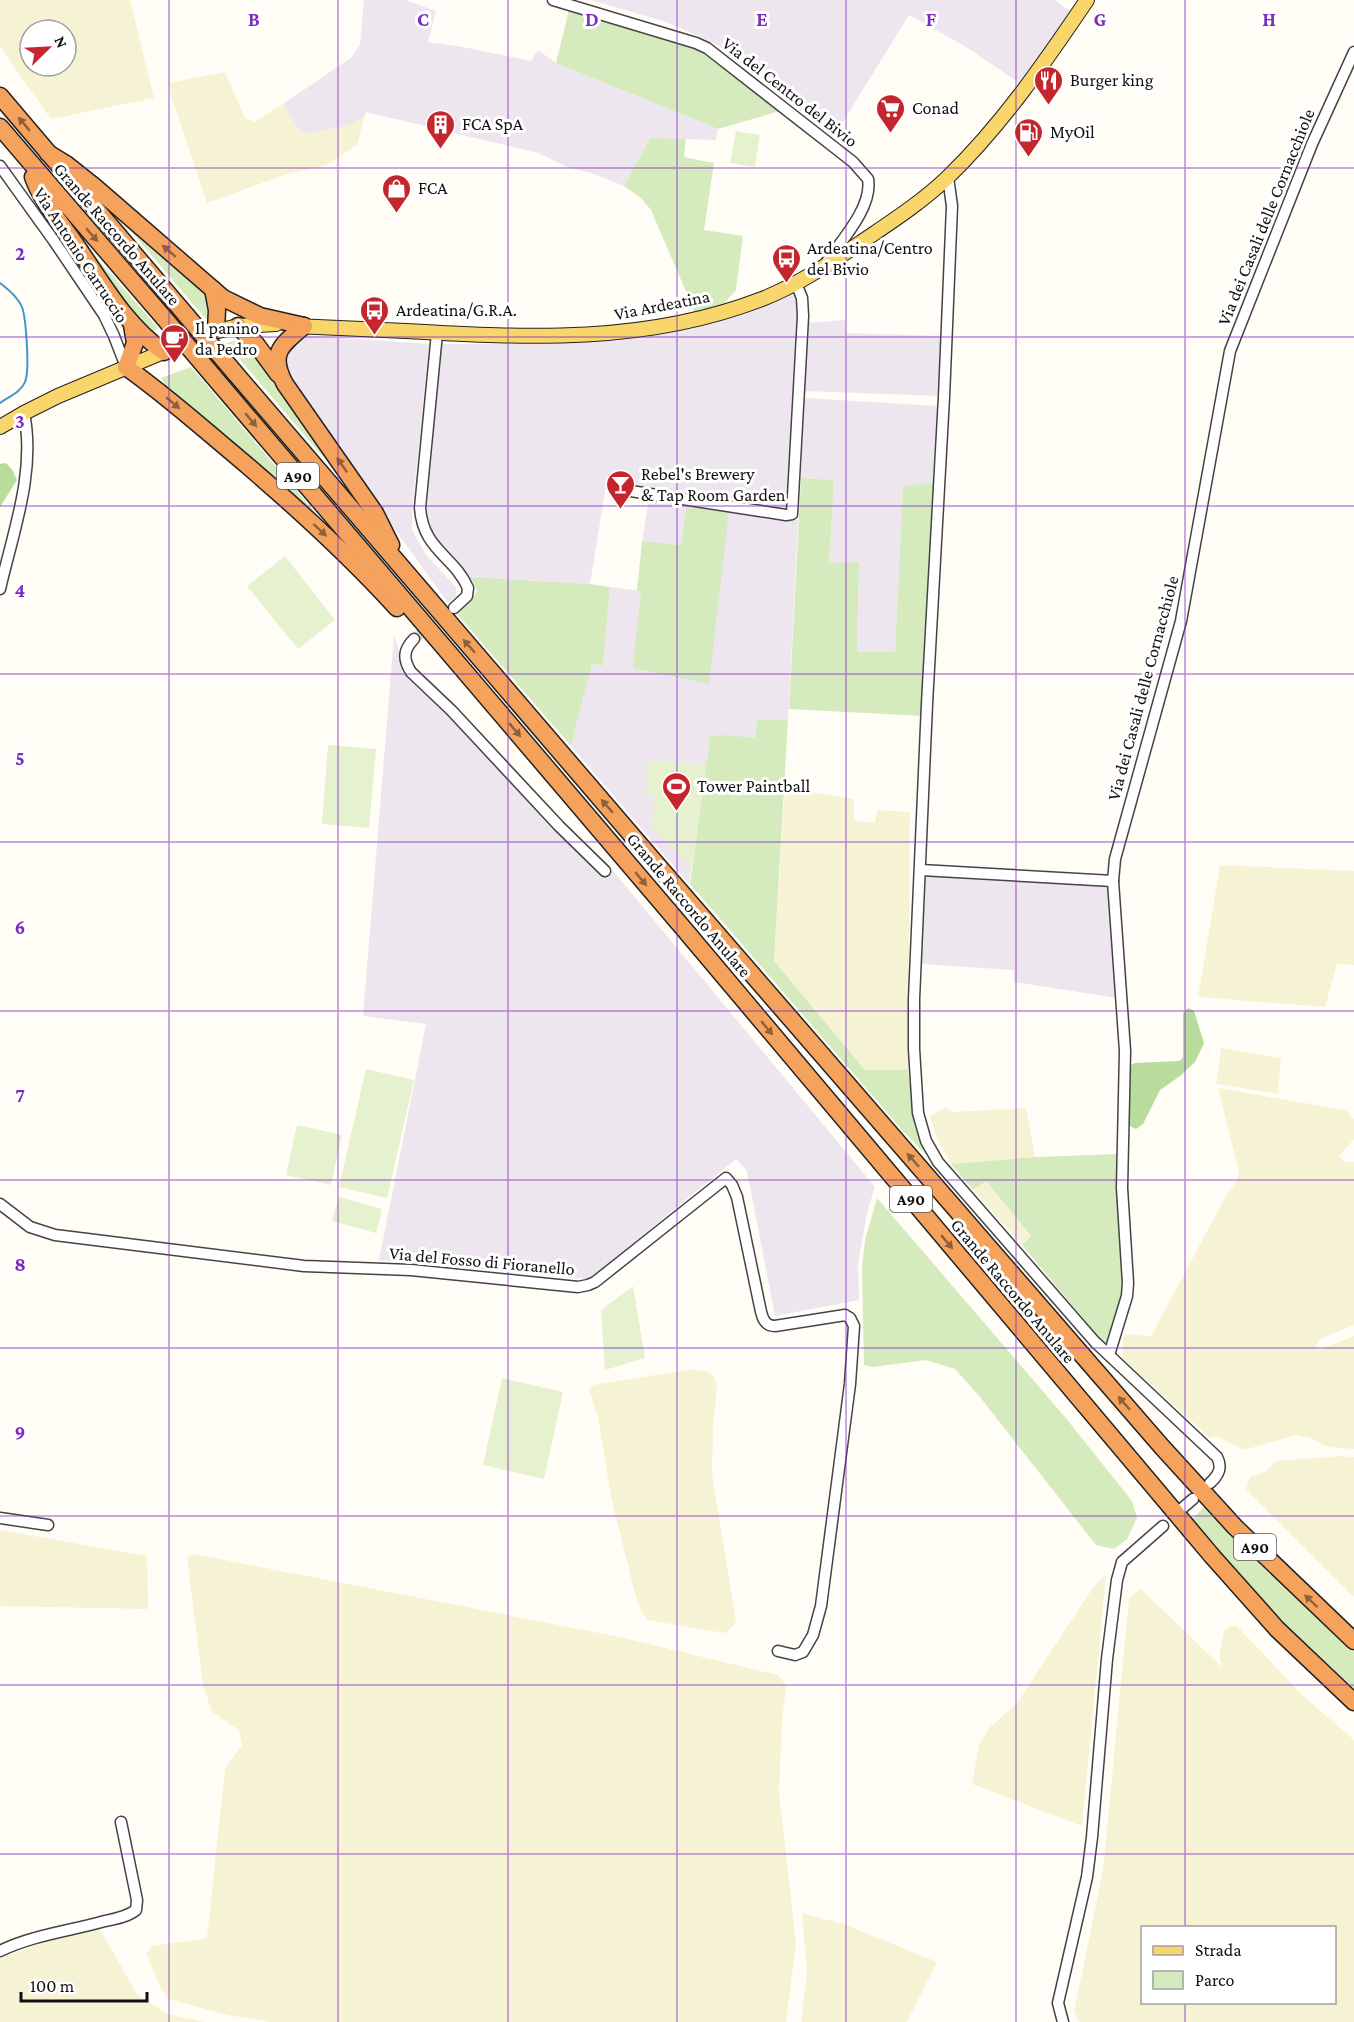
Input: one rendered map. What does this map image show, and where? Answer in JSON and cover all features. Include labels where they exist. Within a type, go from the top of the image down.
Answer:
[{"type":"highway","name":"Grande Raccordo Anulare","points":[[0,96],[398,563],[1162,1447],[1252,1544],[1354,1641]]},
{"type":"highway","name":"Grande Raccordo Anulare","points":[[0,127],[477,686],[1212,1556],[1277,1629],[1354,1702]]},
{"type":"highway","points":[[48,153],[66,164],[94,187],[213,290],[255,314],[304,326]]},
{"type":"highway","points":[[26,159],[36,185],[132,325],[164,352]]},
{"type":"highway","points":[[213,290],[217,310],[216,330]]},
{"type":"highway","points":[[132,325],[135,343],[126,367],[161,393],[280,492],[354,562],[434,650],[477,686]]},
{"type":"highway","points":[[238,326],[256,344],[375,513],[398,563]]},
{"type":"highway","points":[[285,384],[277,367],[278,353],[285,341],[304,326]]},
{"type":"main road","name":"Via Ardeatina","points":[[0,427],[58,396],[126,367],[216,330],[238,326],[263,324],[503,337],[561,337],[631,331],[677,323],[729,310],[764,298],[822,268],[912,207],[948,177],[1023,92],[1087,0]]},
{"type":"street","name":"Via del Centro del Bivio","points":[[553,0],[685,39],[707,48],[853,162],[868,179],[868,193],[855,223],[822,268]]},
{"type":"street","name":"Via dei Casali delle Cornacchiole","points":[[1109,1356],[1127,1296],[1128,1283],[1122,1188],[1125,1051],[1113,881],[1115,859],[1181,621],[1230,351],[1312,144],[1354,52]]},
{"type":"street","name":"Via Antonio Carruccio","points":[[0,166],[104,315],[126,367]]},
{"type":"street","points":[[948,177],[952,206],[950,266],[914,991],[914,1049],[918,1113],[926,1141],[938,1162],[957,1185],[1109,1356],[1217,1457],[1220,1465],[1219,1471],[1210,1484]]},
{"type":"street","points":[[624,490],[786,515],[792,514],[803,316],[802,298],[796,283]]},
{"type":"street","points":[[437,333],[420,508],[423,527],[429,540],[462,577],[468,588],[466,596],[454,608]]},
{"type":"street","points":[[0,589],[28,464],[24,413]]},
{"type":"street","points":[[414,639],[407,646],[405,653],[411,672],[451,710],[551,818],[605,871]]},
{"type":"street","points":[[921,870],[1113,881]]},
{"type":"street","name":"Via del Fosso di Fioranello","points":[[0,1204],[30,1227],[55,1234],[304,1266],[411,1270],[578,1287],[595,1282],[726,1178],[737,1197],[765,1323],[775,1326],[845,1315],[850,1318],[854,1326],[850,1384],[821,1606],[813,1635],[803,1652],[795,1655],[778,1652]]},
{"type":"street","points":[[1179,1512],[1193,1498]]},
{"type":"street","points":[[0,1518],[48,1525]]},
{"type":"street","points":[[1063,2022],[1058,2003],[1087,1877],[1107,1659],[1117,1580],[1122,1562],[1163,1526]]},
{"type":"street","points":[[0,1951],[47,1935],[128,1915],[136,1910],[137,1900],[121,1822]]},
{"type":"shaded area","points":[[0,0],[130,0],[154,98],[51,119],[22,78],[78,78],[78,18],[18,18],[18,72],[0,47]]},
{"type":"shaded area","points":[[364,0],[406,0],[436,11],[428,42],[531,61],[538,50],[556,63],[718,129],[716,140],[650,138],[624,186],[594,174],[567,167],[538,153],[366,112],[364,118],[347,126],[307,134],[298,129],[283,104],[352,57],[360,44]]},
{"type":"shaded area","points":[[591,0],[1055,0],[1070,11],[1021,84],[966,47],[909,15],[833,138],[793,102],[716,44],[666,22]]},
{"type":"shaded area","points":[[225,72],[245,118],[255,122],[283,104],[298,129],[307,134],[347,126],[364,118],[357,145],[327,165],[284,175],[207,203],[169,83]]},
{"type":"shaded area","points":[[792,291],[798,300],[790,504],[787,510],[606,485],[590,584],[470,577],[440,545],[426,520],[442,344],[553,344],[706,322],[744,315]]},
{"type":"shaded area","points":[[845,320],[846,333],[942,336],[940,396],[805,391],[807,323]]},
{"type":"shaded area","points":[[301,335],[429,344],[412,530],[426,555],[456,587],[456,596],[448,603],[308,408],[283,366],[287,349]]},
{"type":"shaded area","points":[[804,398],[939,406],[934,484],[903,486],[895,653],[857,652],[859,563],[829,563],[834,480],[801,478]]},
{"type":"shaded area","points":[[649,499],[687,503],[681,545],[642,541]]},
{"type":"shaded area","points":[[729,511],[798,520],[788,720],[757,719],[755,738],[729,735],[710,737],[689,884],[571,746],[592,664],[603,666],[610,587],[641,591]]},
{"type":"shaded area","points":[[394,635],[405,667],[614,872],[875,1187],[867,1213],[858,1264],[859,1300],[775,1316],[747,1171],[736,1159],[589,1279],[379,1260],[426,1024],[363,1016]]},
{"type":"shaded area","points":[[785,788],[854,799],[854,820],[875,823],[877,810],[910,812],[908,1070],[865,1070],[774,961]]},
{"type":"shaded area","points":[[1220,865],[1354,871],[1354,965],[1337,964],[1325,1007],[1198,997]]},
{"type":"shaded area","points":[[926,874],[1110,885],[1117,998],[1014,982],[1014,970],[921,964]]},
{"type":"shaded area","points":[[1221,1048],[1281,1058],[1278,1094],[1216,1084]]},
{"type":"shaded area","points":[[1218,1088],[1345,1110],[1354,1119],[1354,1139],[1339,1156],[1345,1162],[1354,1162],[1354,1325],[1320,1339],[1315,1347],[1319,1350],[1354,1336],[1354,1449],[1328,1447],[1313,1439],[1297,1435],[1244,1450],[1216,1436],[1210,1438],[1122,1358],[1124,1334],[1151,1336],[1227,1194],[1236,1182],[1239,1173]]},
{"type":"shaded area","points":[[946,1107],[953,1112],[1026,1108],[1035,1157],[951,1164],[936,1136],[930,1116]]},
{"type":"shaded area","points":[[986,1180],[1031,1237],[1022,1245],[973,1190]]},
{"type":"shaded area","points":[[693,1369],[708,1372],[715,1378],[717,1387],[712,1473],[736,1622],[724,1633],[648,1620],[642,1612],[637,1601],[611,1497],[598,1417],[589,1389],[593,1385]]},
{"type":"shaded area","points":[[1354,1457],[1354,1597],[1246,1489],[1250,1477],[1266,1471],[1276,1461]]},
{"type":"shaded area","points":[[0,1530],[147,1556],[148,1609],[0,1606]]},
{"type":"shaded area","points":[[194,1554],[620,1637],[778,1675],[786,1685],[779,1793],[796,1943],[786,2022],[270,2022],[227,2015],[169,1999],[160,1987],[146,1953],[153,1946],[207,1938],[225,1769],[242,1745],[239,1730],[212,1712],[203,1685],[187,1558]]},
{"type":"shaded area","points":[[1106,1575],[1082,1826],[972,1784],[979,1745],[990,1727],[1017,1703],[1094,1586]]},
{"type":"shaded area","points":[[1141,1589],[1222,1667],[1219,1656],[1224,1631],[1230,1626],[1237,1626],[1303,1696],[1354,1740],[1354,2022],[1079,2022],[1074,2011],[1103,1871],[1129,1598]]},
{"type":"shaded area","points":[[802,1913],[843,1924],[937,1962],[907,2022],[801,2022],[807,1973]]},
{"type":"shaded area","points":[[97,1924],[137,1994],[167,2014],[205,2022],[0,2022],[0,1958]]},
{"type":"green space","points":[[569,10],[703,50],[780,111],[718,129],[556,63]]},
{"type":"green space","points":[[736,131],[760,135],[755,167],[730,163]]},
{"type":"green space","points":[[650,138],[686,139],[684,157],[714,163],[704,230],[743,236],[736,290],[722,306],[694,313],[651,210],[641,198],[624,186]]},
{"type":"green space","points":[[117,215],[212,299],[213,312],[206,319]]},
{"type":"green space","points":[[73,231],[158,328],[147,332]]},
{"type":"green space","points":[[239,340],[248,342],[358,498],[226,343]]},
{"type":"green space","points":[[191,367],[321,519],[319,521],[167,389],[161,378]]},
{"type":"green space","points":[[6,463],[17,480],[0,507],[0,464]]},
{"type":"green space","points":[[801,478],[834,480],[829,563],[859,562],[857,652],[895,652],[903,485],[934,484],[922,716],[789,709]]},
{"type":"green space","points":[[687,503],[729,511],[709,684],[633,668],[641,591],[637,591],[642,541],[681,545]]},
{"type":"green space","points":[[285,556],[335,620],[298,649],[247,586]]},
{"type":"green space","points":[[470,577],[610,587],[603,666],[592,664],[571,746],[457,614],[473,598],[477,590]]},
{"type":"green space","points":[[757,719],[788,720],[774,961],[865,1070],[908,1070],[915,1127],[925,1154],[690,884],[710,736],[729,735],[755,738]]},
{"type":"green space","points":[[328,745],[376,749],[369,828],[322,824]]},
{"type":"green space","name":"Tower Paintball","points":[[648,760],[706,765],[692,866],[651,827],[655,797],[645,794]]},
{"type":"green space","points":[[1188,1008],[1194,1011],[1204,1043],[1195,1062],[1160,1090],[1143,1124],[1136,1129],[1130,1126],[1128,1111],[1131,1065],[1180,1061],[1183,1057],[1183,1013]]},
{"type":"green space","points":[[366,1069],[414,1080],[387,1198],[339,1187]]},
{"type":"green space","points":[[297,1125],[342,1135],[331,1185],[286,1175]]},
{"type":"green space","points":[[1118,1154],[1125,1286],[1107,1347],[1022,1245],[1031,1236],[986,1181],[973,1190],[951,1164],[1035,1157]]},
{"type":"green space","points":[[339,1197],[382,1209],[376,1233],[332,1221]]},
{"type":"green space","points":[[877,1198],[1065,1417],[1132,1501],[1137,1518],[1127,1539],[1114,1549],[1096,1545],[980,1397],[955,1369],[926,1360],[873,1367],[864,1365],[862,1268],[865,1240]]},
{"type":"green space","points":[[633,1286],[645,1358],[605,1370],[601,1310]]},
{"type":"green space","points":[[502,1378],[563,1392],[544,1479],[483,1465]]},
{"type":"green space","points":[[1204,1507],[1273,1577],[1354,1652],[1354,1689],[1266,1605],[1191,1520]]},
{"type":"waterway","points":[[0,283],[22,307],[27,356],[23,386],[0,403]]},
{"type":"tunnel","points":[[414,639],[447,614]]},
{"type":"place","name":"Burger king","points":[[1049,106]]},
{"type":"place","name":"Conad","points":[[891,134]]},
{"type":"place","name":"FCA SpA","points":[[441,150]]},
{"type":"place","name":"MyOil","points":[[1029,158]]},
{"type":"place","name":"FCA","points":[[397,214]]},
{"type":"place","name":"Ardeatina/Centro del Bivio","points":[[786,284]]},
{"type":"place","name":"Ardeatina/G.R.A.","points":[[375,336]]},
{"type":"place","name":"Il panino da Pedro","points":[[174,364]]},
{"type":"place","name":"Rebel's Brewery & Tap Room Garden","points":[[620,510]]},
{"type":"place","name":"Tower Paintball","points":[[676,812]]}]
